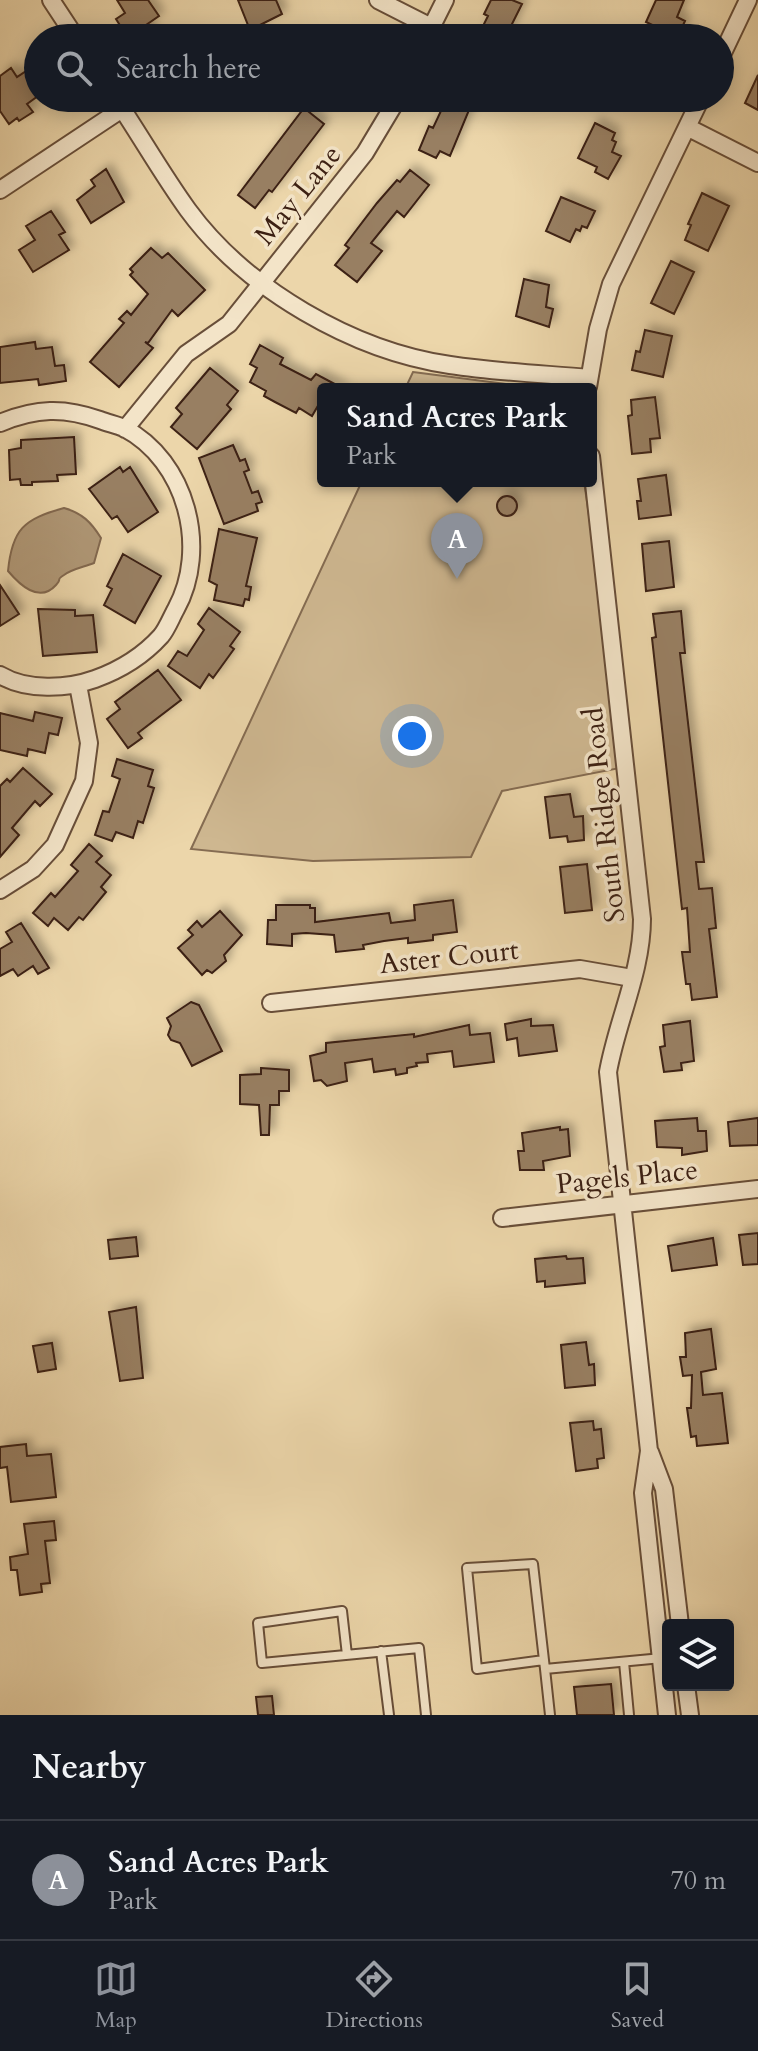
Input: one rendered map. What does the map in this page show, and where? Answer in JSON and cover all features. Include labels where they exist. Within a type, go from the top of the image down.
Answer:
[{"type":"street","points":[[51,0],[67,24]]},
{"type":"street","points":[[378,0],[415,24]]},
{"type":"street","points":[[433,24],[445,0]]},
{"type":"street","points":[[734,30],[748,0]]},
{"type":"street","points":[[0,190],[108,112]]},
{"type":"street","points":[[124,112],[189,212],[225,250],[302,311],[348,334],[403,354],[448,365],[582,383]]},
{"type":"street","name":"May Lane","points":[[125,429],[186,354],[229,324],[365,153],[390,112]]},
{"type":"street","points":[[589,383],[598,329],[611,284],[694,112]]},
{"type":"street","points":[[687,127],[758,163]]},
{"type":"street","points":[[0,423],[26,412],[74,411],[125,429],[156,454],[181,492],[193,538],[186,591],[162,635],[120,670],[78,685],[45,687],[0,675]]},
{"type":"street","name":"South Ridge Road","points":[[594,487],[642,919],[642,945],[613,1042],[608,1072],[649,1451],[643,1493],[662,1636]]},
{"type":"street","points":[[3,888],[33,869],[55,845],[84,781],[89,743],[78,685]]},
{"type":"street","name":"Aster Court","points":[[271,1003],[580,969],[632,978]]},
{"type":"street","name":"Pagels Place","points":[[502,1218],[758,1189]]},
{"type":"street","name":"South Ridge Road","points":[[649,1451],[664,1489],[679,1619]]},
{"type":"street","name":"South Ridge Road","points":[[666,1691],[667,1715]]},
{"type":"street","points":[[687,1691],[690,1715]]},
{"type":"lane","points":[[550,1715],[545,1665],[533,1564],[467,1568],[477,1669],[545,1665],[624,1662],[662,1658]]},
{"type":"lane","points":[[347,1655],[342,1611],[258,1623],[262,1663],[347,1655],[381,1651],[419,1648],[426,1715]]},
{"type":"lane","points":[[381,1651],[389,1715]]},
{"type":"lane","points":[[624,1662],[629,1715]]},
{"type":"shaded area","points":[[413,372],[499,383],[408,383]]},
{"type":"shaded area","points":[[359,487],[585,487],[625,767],[502,791],[471,857],[313,861],[191,849]]},
{"type":"shaded area","points":[[64,508],[86,519],[101,538],[94,563],[67,573],[43,593],[30,590],[8,571],[13,545],[22,528],[30,522]]},
{"type":"building","points":[[117,0],[148,0],[159,16],[147,24],[119,24],[116,19],[125,13]]},
{"type":"building","points":[[238,0],[276,0],[282,14],[262,24],[248,24]]},
{"type":"building","points":[[491,0],[512,0],[522,4],[512,24],[484,24],[488,16],[484,14]]},
{"type":"building","points":[[656,0],[684,0],[677,17],[685,21],[684,24],[646,22]]},
{"type":"building","points":[[11,68],[17,77],[24,72],[24,112],[33,112],[9,124],[0,111],[0,76]]},
{"type":"building","points":[[758,75],[758,110],[745,103]]},
{"type":"building","points":[[301,112],[309,112],[324,124],[272,192],[269,190],[255,208],[238,195]]},
{"type":"building","points":[[440,112],[468,112],[450,156],[440,151],[436,158],[419,150],[429,126],[433,128]]},
{"type":"building","points":[[595,123],[615,133],[612,152],[621,156],[608,179],[595,172],[597,167],[578,158]]},
{"type":"building","points":[[106,169],[124,202],[91,223],[77,200],[95,186],[91,180]]},
{"type":"building","points":[[410,170],[429,185],[404,217],[397,211],[371,243],[382,251],[357,282],[335,265],[349,248],[345,245],[377,203]]},
{"type":"building","points":[[702,193],[729,206],[708,251],[685,240],[691,225],[688,224]]},
{"type":"building","points":[[561,197],[595,211],[587,228],[582,226],[580,231],[576,229],[570,242],[546,231]]},
{"type":"building","points":[[51,211],[65,232],[59,235],[69,250],[33,272],[19,250],[35,240],[26,226]]},
{"type":"building","points":[[151,248],[162,258],[168,253],[205,290],[178,316],[172,310],[148,343],[145,342],[153,348],[119,387],[90,362],[124,323],[119,319],[127,311],[131,315],[148,294],[130,275],[133,272],[130,269]]},
{"type":"building","points":[[671,261],[694,272],[674,314],[651,303]]},
{"type":"building","points":[[524,279],[549,285],[546,307],[553,309],[549,327],[516,316]]},
{"type":"building","points":[[645,330],[672,336],[663,377],[632,370]]},
{"type":"building","points":[[35,342],[36,349],[52,347],[55,366],[64,365],[66,381],[39,385],[38,379],[0,383],[0,347]]},
{"type":"building","points":[[260,345],[283,358],[280,364],[311,380],[316,374],[333,383],[317,383],[317,407],[312,416],[299,408],[296,413],[264,396],[266,391],[250,382],[257,368],[250,364]]},
{"type":"building","points":[[210,368],[238,391],[227,405],[231,409],[197,449],[171,427],[182,414],[176,408]]},
{"type":"building","points":[[655,397],[660,438],[650,439],[651,452],[632,454],[628,416],[632,415],[631,400]]},
{"type":"building","points":[[74,437],[76,474],[57,475],[58,481],[32,482],[32,485],[21,485],[20,479],[10,480],[9,450],[21,448],[21,440]]},
{"type":"building","points":[[233,445],[240,461],[245,459],[249,470],[244,472],[252,493],[258,491],[262,502],[256,504],[258,511],[224,524],[199,458]]},
{"type":"building","points":[[120,467],[123,472],[130,467],[158,512],[128,532],[117,516],[112,519],[89,489]]},
{"type":"building","points":[[666,475],[671,515],[639,519],[637,501],[641,501],[638,479]]},
{"type":"building","points":[[507,496],[514,499],[517,506],[514,513],[507,516],[500,513],[497,506],[500,499]]},
{"type":"building","points":[[219,529],[257,538],[246,586],[251,587],[249,600],[245,599],[243,606],[214,600],[217,585],[209,581]]},
{"type":"building","points":[[669,541],[674,587],[646,591],[642,544]]},
{"type":"building","points":[[123,554],[161,576],[135,623],[104,605],[112,589],[107,586]]},
{"type":"building","points":[[0,585],[19,614],[0,626]]},
{"type":"building","points":[[209,608],[240,632],[230,646],[234,649],[213,678],[209,674],[200,688],[168,666],[178,651],[187,656],[204,630],[198,624]]},
{"type":"building","points":[[38,609],[75,610],[75,616],[93,615],[97,652],[43,656]]},
{"type":"building","points":[[681,611],[685,653],[680,653],[704,862],[696,862],[699,889],[712,888],[716,928],[709,929],[717,997],[692,1000],[690,984],[686,984],[682,952],[690,952],[687,908],[682,909],[652,638],[656,637],[653,614]]},
{"type":"building","points":[[158,670],[181,700],[138,733],[142,738],[128,748],[107,719],[120,709],[115,702]]},
{"type":"building","points":[[35,712],[62,718],[58,735],[49,733],[45,753],[28,749],[27,756],[0,750],[0,713],[33,721]]},
{"type":"building","points":[[117,759],[153,770],[148,786],[154,788],[143,823],[138,821],[133,838],[116,832],[112,841],[95,835],[103,811],[109,812],[120,779],[112,776]]},
{"type":"building","points":[[23,768],[52,794],[40,806],[35,801],[12,828],[19,835],[0,857],[0,786],[7,779],[10,782]]},
{"type":"building","points":[[570,794],[574,817],[583,816],[584,840],[568,842],[567,836],[550,838],[545,797]]},
{"type":"building","points":[[89,844],[102,856],[96,862],[111,875],[101,887],[106,892],[83,920],[79,917],[68,930],[54,918],[48,926],[33,913],[51,893],[55,897],[78,871],[71,865]]},
{"type":"building","points":[[587,864],[592,910],[565,913],[560,867]]},
{"type":"building","points":[[453,900],[457,932],[433,935],[433,940],[408,943],[408,938],[336,952],[334,935],[306,933],[292,934],[292,946],[267,944],[268,920],[276,920],[276,905],[310,905],[310,908],[315,908],[315,922],[389,913],[391,923],[415,920],[414,905]]},
{"type":"building","points":[[220,911],[242,935],[224,955],[226,961],[212,973],[207,970],[202,975],[178,948],[193,935],[188,930],[197,921],[202,927]]},
{"type":"building","points":[[21,923],[49,968],[38,974],[33,966],[18,976],[13,969],[0,976],[0,949],[12,942],[6,932]]},
{"type":"building","points":[[191,1002],[199,1005],[222,1051],[192,1066],[180,1043],[171,1040],[168,1035],[171,1026],[167,1018]]},
{"type":"building","points":[[531,1019],[531,1026],[553,1025],[557,1051],[519,1056],[517,1038],[507,1040],[505,1024]]},
{"type":"building","points":[[690,1021],[694,1061],[681,1063],[682,1070],[664,1072],[660,1047],[665,1046],[663,1025]]},
{"type":"building","points":[[469,1025],[470,1035],[490,1033],[494,1062],[454,1067],[452,1051],[427,1054],[428,1062],[416,1063],[417,1066],[407,1068],[407,1073],[396,1075],[395,1069],[374,1072],[372,1059],[345,1063],[347,1081],[327,1086],[321,1080],[314,1081],[310,1056],[326,1052],[326,1043],[414,1034],[414,1037]]},
{"type":"building","points":[[261,1068],[289,1070],[289,1091],[279,1091],[279,1105],[270,1105],[269,1135],[261,1135],[259,1105],[240,1104],[240,1075],[261,1074]]},
{"type":"building","points":[[697,1118],[698,1131],[706,1131],[707,1151],[682,1155],[682,1148],[657,1147],[655,1121]]},
{"type":"building","points":[[758,1118],[758,1145],[730,1146],[728,1122]]},
{"type":"building","points":[[560,1127],[560,1130],[568,1129],[570,1156],[543,1161],[544,1170],[520,1170],[518,1151],[524,1151],[522,1133]]},
{"type":"building","points":[[758,1233],[758,1264],[743,1265],[739,1235]]},
{"type":"building","points":[[136,1237],[138,1256],[110,1259],[108,1240]]},
{"type":"building","points":[[713,1238],[717,1265],[672,1271],[668,1246]]},
{"type":"building","points":[[566,1256],[567,1259],[583,1258],[585,1283],[545,1287],[545,1281],[537,1282],[535,1259]]},
{"type":"building","points":[[136,1307],[143,1378],[120,1381],[109,1312]]},
{"type":"building","points":[[711,1329],[716,1369],[701,1372],[703,1395],[722,1393],[728,1443],[697,1446],[696,1436],[691,1437],[687,1408],[691,1408],[692,1375],[683,1376],[680,1357],[686,1357],[685,1333]]},
{"type":"building","points":[[586,1342],[589,1365],[594,1364],[595,1385],[565,1388],[561,1345]]},
{"type":"building","points":[[52,1343],[56,1369],[38,1372],[33,1346]]},
{"type":"building","points":[[593,1421],[594,1430],[601,1429],[604,1458],[597,1459],[598,1468],[576,1471],[570,1423]]},
{"type":"building","points":[[26,1444],[27,1456],[51,1454],[56,1497],[11,1502],[7,1467],[0,1468],[0,1447]]},
{"type":"building","points":[[54,1521],[56,1540],[45,1541],[50,1583],[41,1584],[42,1592],[20,1595],[17,1570],[11,1570],[10,1557],[28,1554],[24,1524]]},
{"type":"building","points":[[611,1684],[614,1715],[577,1715],[574,1687]]},
{"type":"building","points":[[272,1696],[274,1715],[258,1715],[256,1697]]},
{"type":"place","name":"Sand Acres Park","points":[[457,579]]}]
